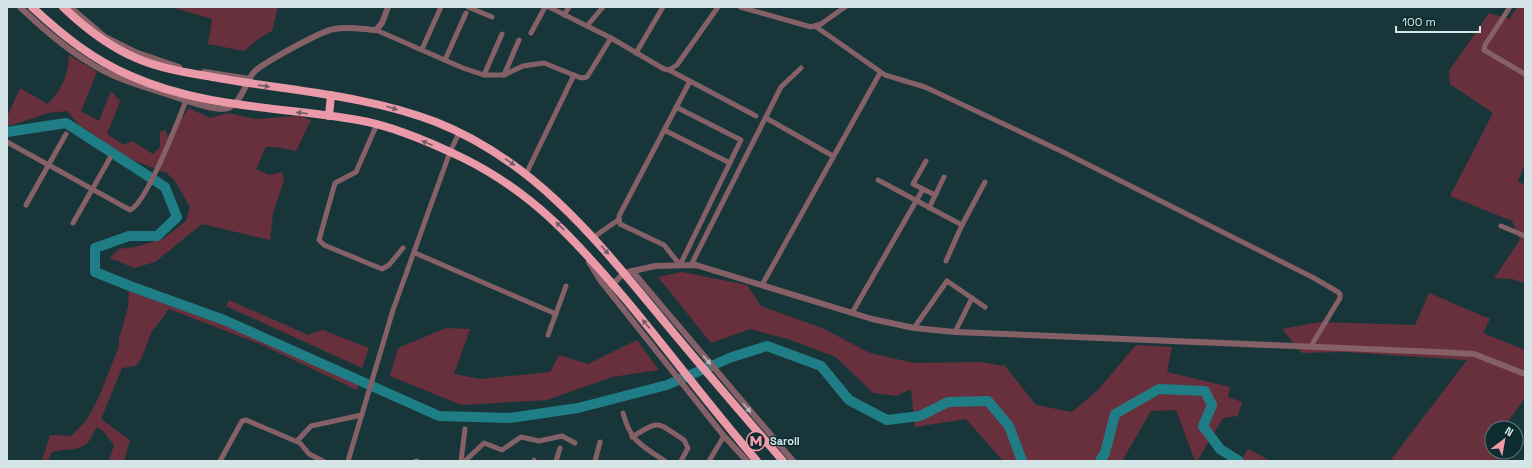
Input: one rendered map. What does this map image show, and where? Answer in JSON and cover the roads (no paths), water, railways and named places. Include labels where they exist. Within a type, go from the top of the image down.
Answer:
[{"type":"highway","points":[[32,7],[52,26],[89,54],[130,76],[188,98],[329,116],[377,124],[450,152],[487,171],[516,189],[544,211],[581,247],[610,287],[667,356],[700,389],[731,431],[757,461]]},
{"type":"highway","points":[[63,7],[95,35],[136,58],[174,70],[249,81],[387,106],[435,122],[459,133],[506,160],[553,196],[628,272],[783,461]]},
{"type":"highway","points":[[329,116],[331,95]]},
{"type":"street","points":[[7,143],[49,164],[130,210],[137,204],[162,160],[188,98],[104,71],[84,59],[55,38],[20,7]]},
{"type":"street","points":[[70,7],[105,37],[147,57],[180,68],[249,81]]},
{"type":"street","points":[[376,30],[382,23],[388,7]]},
{"type":"street","points":[[422,49],[441,7]]},
{"type":"street","points":[[531,33],[545,7]]},
{"type":"street","points":[[549,7],[611,38],[664,69],[669,70],[756,116]]},
{"type":"street","points":[[564,15],[569,7]]},
{"type":"street","points":[[586,26],[603,7]]},
{"type":"street","points":[[636,52],[663,7]]},
{"type":"street","points":[[669,70],[677,65],[718,7]]},
{"type":"street","points":[[740,7],[817,25],[880,73],[891,78],[925,87],[1064,152],[1314,278],[1338,292],[1340,294],[1340,298],[1311,346]]},
{"type":"street","points":[[817,25],[844,7]]},
{"type":"street","points":[[1510,7],[1485,45],[1484,50],[1525,74]]},
{"type":"street","points":[[445,60],[467,10],[492,17]]},
{"type":"street","points":[[234,104],[254,73],[265,64],[319,34],[332,29],[351,27],[376,30],[484,75],[504,75],[523,66],[544,64],[581,78],[590,75],[611,38]]},
{"type":"street","points":[[484,75],[502,34]]},
{"type":"street","points":[[504,75],[518,40]]},
{"type":"street","points":[[692,265],[781,87],[801,68]]},
{"type":"street","points":[[762,285],[880,73]]},
{"type":"street","points":[[526,174],[574,75]]},
{"type":"street","points":[[594,237],[618,220],[690,81]]},
{"type":"street","points":[[676,107],[741,140],[680,265]]},
{"type":"street","points":[[766,118],[833,156]]},
{"type":"street","points":[[377,124],[356,172],[335,183],[320,240],[324,245],[382,269],[389,266],[403,248]]},
{"type":"street","points":[[664,130],[730,163]]},
{"type":"street","points":[[348,461],[366,403],[378,357],[450,152],[459,133]]},
{"type":"street","points":[[26,205],[66,134]]},
{"type":"street","points":[[73,223],[110,158]]},
{"type":"street","points":[[926,161],[913,184],[935,195]]},
{"type":"street","points":[[929,208],[944,178]]},
{"type":"street","points":[[878,180],[962,225]]},
{"type":"street","points":[[946,261],[962,225],[985,182]]},
{"type":"street","points":[[852,313],[923,189]]},
{"type":"street","points":[[618,220],[620,224],[664,245],[680,265]]},
{"type":"street","points":[[1501,226],[1525,236]]},
{"type":"street","points":[[415,252],[556,314]]},
{"type":"street","points":[[610,287],[628,272],[655,266],[696,265],[852,313],[914,328],[955,332],[1474,354],[1525,374]]},
{"type":"street","points":[[914,328],[947,281],[985,307]]},
{"type":"street","points":[[548,335],[566,286]]},
{"type":"street","points":[[955,332],[972,298]]},
{"type":"street","points":[[667,356],[724,436],[747,461]]},
{"type":"street","points":[[718,380],[793,461]]},
{"type":"street","points":[[623,413],[627,429],[632,437],[665,461]]},
{"type":"street","points":[[297,441],[311,426],[362,415]]},
{"type":"street","points":[[220,461],[244,420],[249,420],[297,441],[309,454],[323,461]]},
{"type":"street","points":[[632,437],[653,424],[658,423],[684,440],[687,444],[688,448],[681,461]]},
{"type":"street","points":[[461,461],[465,429]]},
{"type":"street","points":[[465,461],[484,443],[502,450],[521,437],[539,441],[562,436],[575,443]]},
{"type":"street","points":[[709,461],[724,436]]},
{"type":"street","points":[[595,461],[600,442]]},
{"type":"street","points":[[556,461],[560,448]]},
{"type":"waterway","points":[[7,132],[66,123],[165,187],[177,217],[157,236],[129,236],[95,248],[95,272],[224,320],[439,416],[510,418],[578,408],[667,385],[732,357],[767,346],[821,366],[849,400],[887,420],[920,416],[948,402],[988,401],[1009,426],[1022,461]]},
{"type":"waterway","points":[[1100,461],[1105,453],[1115,414],[1159,389],[1205,391],[1212,405],[1203,426],[1220,449],[1239,461]]},
{"type":"place","name":"Saroli","points":[[756,441]]}]
